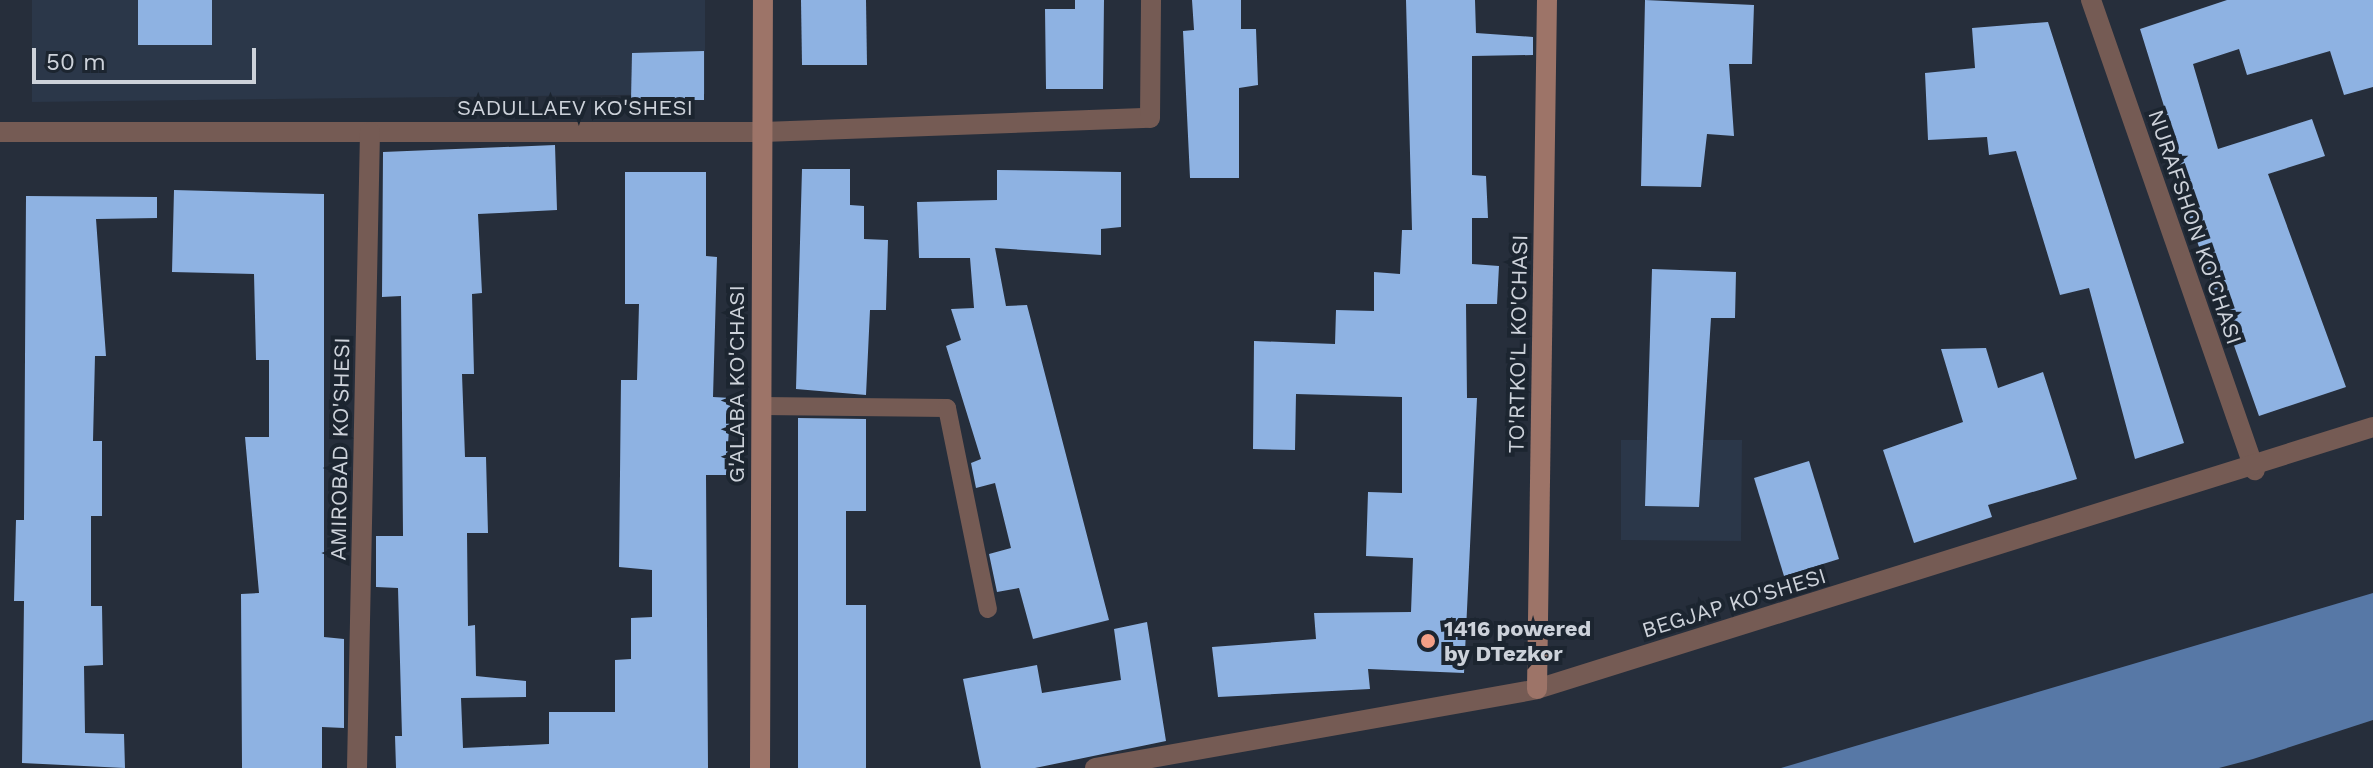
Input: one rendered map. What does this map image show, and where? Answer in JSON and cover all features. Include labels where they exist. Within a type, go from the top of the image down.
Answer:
[{"type":"street","name":"G'ALABA KO'CHASI","points":[[760,768],[763,0]]},
{"type":"street","name":"SADULLAEV KO'SHESI","points":[[0,132],[763,132],[1150,118],[1151,0]]},
{"type":"street","name":"TO'RTKO'L KO'CHASI","points":[[1537,689],[1547,0]]},
{"type":"street","name":"NURAFSHON KO'CHASI","points":[[2091,0],[2255,470]]},
{"type":"street","name":"AMIROBAD KO'SHESI","points":[[357,768],[370,132]]},
{"type":"street","name":"BEGJAP KO'SHESI","points":[[1095,768],[1537,689],[2255,470],[2373,427]]},
{"type":"lane","points":[[761,406],[947,408],[988,609]]},
{"type":"shaded area","points":[[32,0],[705,0],[705,94],[32,102]]},
{"type":"shaded area","points":[[1621,440],[1742,440],[1741,541],[1621,540]]},
{"type":"water","points":[[2373,593],[2373,720],[2253,759],[2219,768],[1781,768]]},
{"type":"building","points":[[138,0],[212,0],[212,45],[138,45]]},
{"type":"building","points":[[801,0],[866,0],[867,65],[802,65]]},
{"type":"building","points":[[1075,0],[1104,0],[1103,89],[1046,89],[1045,9],[1075,9]]},
{"type":"building","points":[[1192,0],[1241,0],[1241,29],[1256,29],[1258,85],[1239,88],[1239,178],[1190,178],[1183,31],[1194,30]]},
{"type":"building","points":[[1406,0],[1475,0],[1476,33],[1533,37],[1533,55],[1472,56],[1472,175],[1486,176],[1488,218],[1472,218],[1472,264],[1499,266],[1497,304],[1466,304],[1467,398],[1477,398],[1464,673],[1368,669],[1370,689],[1218,697],[1212,647],[1316,639],[1314,613],[1411,612],[1413,558],[1366,556],[1368,492],[1402,493],[1402,397],[1296,394],[1295,450],[1253,449],[1254,341],[1335,344],[1336,310],[1374,311],[1374,272],[1400,274],[1402,230],[1412,230]]},
{"type":"building","points":[[1645,0],[1754,5],[1752,64],[1729,64],[1734,136],[1707,134],[1701,187],[1641,186]]},
{"type":"building","points":[[2227,0],[2373,0],[2373,87],[2344,95],[2330,51],[2247,75],[2239,49],[2193,64],[2218,149],[2312,119],[2325,156],[2268,174],[2346,387],[2259,416],[2170,165],[2181,161],[2140,29]]},
{"type":"building","points":[[2048,22],[2184,443],[2135,459],[2089,288],[2060,295],[2016,151],[1989,155],[1987,137],[1928,140],[1925,73],[1975,68],[1972,28]]},
{"type":"building","points":[[704,51],[704,100],[631,100],[632,53]]},
{"type":"building","points":[[555,145],[557,210],[478,214],[482,293],[472,294],[474,374],[462,374],[465,457],[486,457],[488,533],[467,533],[468,626],[475,625],[476,676],[526,681],[526,697],[461,698],[463,748],[549,744],[549,712],[615,712],[615,660],[631,659],[631,618],[652,617],[652,570],[619,567],[621,380],[637,380],[639,304],[625,304],[625,172],[706,172],[706,256],[717,257],[713,397],[731,398],[726,475],[706,475],[708,768],[396,768],[395,736],[402,736],[398,588],[376,587],[376,536],[403,536],[401,296],[382,297],[383,152]]},
{"type":"building","points":[[802,169],[850,169],[850,205],[864,206],[864,239],[888,240],[886,310],[870,310],[866,395],[796,389]]},
{"type":"building","points":[[997,170],[1121,172],[1121,227],[1101,229],[1101,255],[995,248],[1006,306],[1027,305],[1109,620],[1033,639],[1019,588],[997,592],[989,554],[1011,548],[995,483],[976,488],[971,463],[981,459],[946,346],[961,340],[951,309],[974,308],[970,258],[919,258],[917,202],[997,200]]},
{"type":"building","points":[[174,190],[324,194],[324,637],[344,639],[344,728],[322,727],[322,768],[242,768],[241,594],[259,593],[245,437],[269,437],[269,360],[256,360],[254,274],[172,272]]},
{"type":"building","points":[[26,196],[157,197],[157,218],[96,219],[106,356],[95,356],[93,441],[102,441],[102,516],[91,516],[91,606],[102,606],[103,665],[84,666],[85,733],[124,734],[125,768],[22,763],[24,601],[14,601],[16,520],[24,520]]},
{"type":"building","points":[[1652,269],[1736,272],[1735,318],[1711,318],[1699,507],[1645,506]]},
{"type":"building","points":[[1986,348],[1998,388],[2043,372],[2077,479],[1988,505],[1992,517],[1914,543],[1883,450],[1963,422],[1941,349]]},
{"type":"building","points":[[798,418],[866,419],[866,511],[846,511],[846,605],[866,605],[866,768],[798,768]]},
{"type":"building","points":[[1809,461],[1839,559],[1784,576],[1754,478]]},
{"type":"building","points":[[1147,622],[1166,741],[1035,768],[981,768],[963,679],[1037,665],[1042,693],[1121,680],[1114,629]]},
{"type":"place","name":"1416 powered by DTezkor","points":[[1428,641]]}]
